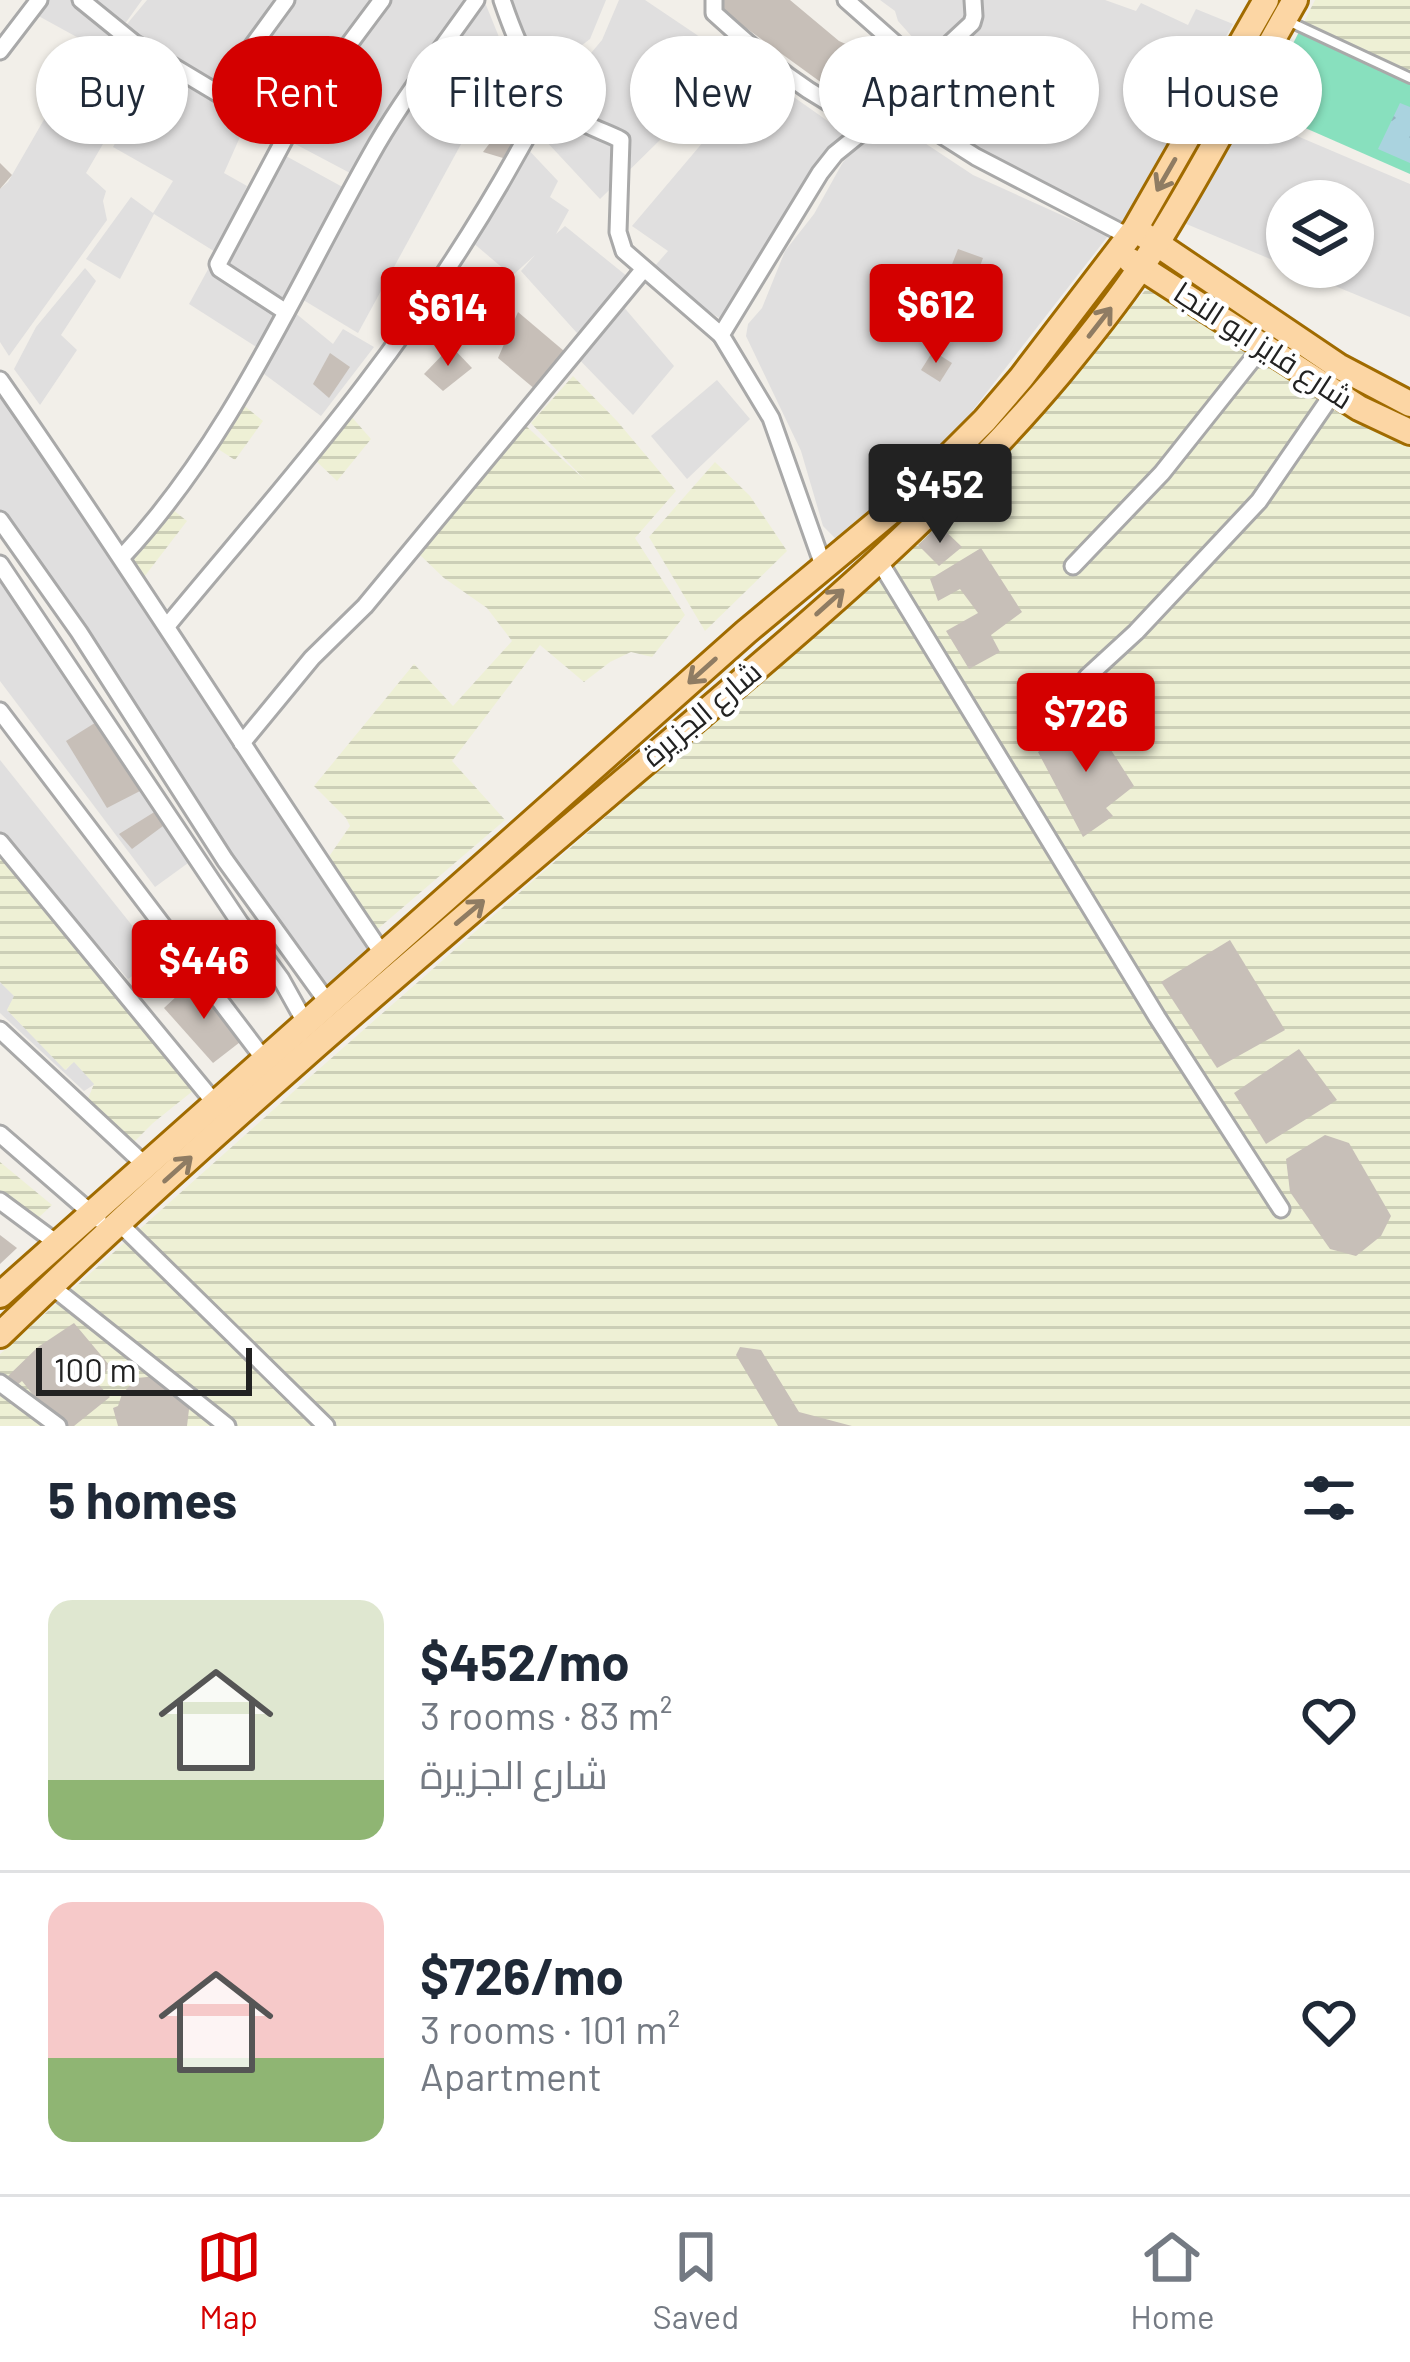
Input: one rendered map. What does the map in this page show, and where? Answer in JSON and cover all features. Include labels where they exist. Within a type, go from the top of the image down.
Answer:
[{"type":"main road","name":"شارع الجزيرة","points":[[0,1335],[51,1286],[145,1165],[214,1102],[328,1003],[391,961],[770,656],[927,515],[1018,421],[1102,320],[1266,0]]},
{"type":"main road","name":"شارع الجزيرة","points":[[0,1295],[58,1244],[106,1221],[746,632],[908,497],[985,420],[1136,246],[1289,10]]},
{"type":"main road","name":"شارع فايز ابو النجا","points":[[1136,246],[1263,346],[1378,418],[1410,432]]},
{"type":"main road","name":"شارع فايز ابو النجا","points":[[1136,246],[1410,404]]},
{"type":"main road","points":[[746,632],[770,656]]},
{"type":"street","points":[[0,51],[39,0]]},
{"type":"street","points":[[80,0],[134,43],[212,90]]},
{"type":"street","points":[[260,36],[286,0]]},
{"type":"street","points":[[355,36],[382,0]]},
{"type":"street","points":[[122,557],[180,490],[236,406],[376,145],[476,0]]},
{"type":"street","points":[[502,0],[516,36]]},
{"type":"street","points":[[714,0],[714,14],[819,99]]},
{"type":"street","points":[[846,0],[889,36]]},
{"type":"street","points":[[957,36],[972,22],[973,0]]},
{"type":"street","points":[[606,132],[621,140],[618,232],[625,250],[721,335],[771,418],[824,568]]},
{"type":"street","points":[[281,144],[217,267],[286,312]]},
{"type":"street","points":[[167,626],[364,386],[423,305],[522,144]]},
{"type":"street","points":[[721,335],[820,173],[847,144]]},
{"type":"street","points":[[956,144],[1136,246]]},
{"type":"street","points":[[242,743],[312,658],[364,607],[643,270]]},
{"type":"street","points":[[1073,566],[1162,472],[1263,346]]},
{"type":"street","points":[[0,380],[391,961]]},
{"type":"street","points":[[1087,677],[1259,501],[1334,392]]},
{"type":"street","points":[[0,520],[79,632],[225,860],[328,1003]]},
{"type":"street","points":[[878,559],[1157,1017],[1281,1209]]},
{"type":"street","points":[[0,564],[305,1022]]},
{"type":"street","points":[[0,711],[265,1059]]},
{"type":"street","points":[[0,842],[214,1102]]},
{"type":"street","points":[[0,1030],[145,1165]]},
{"type":"street","points":[[0,1134],[106,1221],[326,1426]]},
{"type":"street","points":[[0,1201],[58,1244]]},
{"type":"street","points":[[51,1286],[227,1426]]},
{"type":"street","points":[[0,1383],[58,1426]]},
{"type":"lane","points":[[1289,10],[1410,78]]},
{"type":"shaded area","points":[[43,0],[142,0],[116,36],[75,36],[33,13]]},
{"type":"shaded area","points":[[147,0],[372,0],[346,36],[212,36],[212,144],[237,144],[224,173],[247,186],[225,236],[275,150],[348,190],[258,348],[189,304],[217,253],[154,214],[120,279],[86,259],[131,197],[153,213],[173,181],[113,147],[188,144],[188,36],[117,36]]},
{"type":"shaded area","points":[[381,0],[469,0],[444,36],[406,36],[406,92],[382,126],[382,36],[354,36]]},
{"type":"shaded area","points":[[484,0],[499,36],[454,36]]},
{"type":"shaded area","points":[[507,0],[606,0],[591,36],[519,36]]},
{"type":"shaded area","points":[[619,0],[645,0],[698,36],[630,36],[630,144],[656,144],[600,199],[549,144],[606,144],[604,36]]},
{"type":"shaded area","points":[[880,0],[1105,0],[1136,11],[1141,3],[1188,25],[1196,9],[1233,24],[1226,36],[1123,36],[1123,144],[1166,144],[1121,225],[962,144],[1099,144],[1099,36],[911,36],[895,11]]},
{"type":"shaded area","points":[[795,98],[819,115],[819,144],[848,144],[733,326],[647,275],[668,251],[632,226],[701,144],[795,144]]},
{"type":"shaded area","points":[[406,102],[406,144],[461,144],[358,333],[300,298]]},
{"type":"shaded area","points":[[36,133],[36,144],[103,144],[86,173],[106,191],[107,220],[9,356],[0,342],[0,189]]},
{"type":"shaded area","points":[[295,144],[370,144],[350,173]]},
{"type":"shaded area","points":[[523,144],[558,181],[550,197],[569,210],[556,234],[565,226],[628,277],[577,333],[521,271],[535,255],[512,276],[465,236]]},
{"type":"shaded area","points":[[861,144],[926,144],[973,175],[1108,236],[942,450],[837,540],[823,526],[801,451],[746,336],[785,251],[814,214],[843,162]]},
{"type":"shaded area","points":[[1226,144],[1316,144],[1410,184],[1410,317],[1340,288],[1374,288],[1374,180],[1266,180],[1266,257],[1184,223]]},
{"type":"shaded area","points":[[85,268],[96,281],[61,335],[77,350],[40,405],[14,369],[36,327]]},
{"type":"shaded area","points":[[616,298],[674,366],[633,415],[571,351]]},
{"type":"shaded area","points":[[294,312],[333,344],[343,329],[374,347],[321,416],[260,371]]},
{"type":"shaded area","points":[[717,380],[750,419],[687,479],[651,436]]},
{"type":"shaded area","points":[[0,387],[376,952],[327,995],[0,514]]},
{"type":"shaded area","points":[[0,579],[195,858],[155,887],[0,681]]},
{"type":"shaded area","points":[[0,760],[158,958],[128,979],[0,833]]},
{"type":"shaded area","points":[[0,982],[15,996],[7,1010],[66,1070],[74,1061],[95,1084],[84,1091],[0,1013]]},
{"type":"green space","points":[[1315,0],[1410,0],[1410,79],[1302,26]]},
{"type":"green space","points":[[1302,26],[1410,79],[1410,174],[1322,135],[1322,36],[1297,36]]},
{"type":"green space","points":[[1149,286],[1410,442],[1410,1426],[0,1426],[0,1354],[899,559],[982,479]]},
{"type":"green space","points":[[573,376],[676,491],[635,538],[685,615],[652,657],[631,652],[584,682],[540,645],[452,761],[505,820],[373,933],[326,861],[350,826],[314,786],[414,664],[453,706],[512,641],[487,608],[419,554],[526,426],[586,481],[531,423]]},
{"type":"green space","points":[[242,404],[263,421],[235,460],[215,447]]},
{"type":"green space","points":[[350,415],[371,439],[337,481],[312,457]]},
{"type":"green space","points":[[715,462],[750,496],[787,551],[705,631],[649,537]]},
{"type":"green space","points":[[168,506],[187,521],[141,581],[127,560]]},
{"type":"green space","points":[[0,836],[199,1086],[128,1148],[85,1106],[94,1084],[74,1062],[65,1070],[7,1010],[14,996],[0,982]]},
{"type":"green space","points":[[0,1162],[52,1205],[36,1220],[0,1193]]},
{"type":"water","points":[[1400,103],[1410,107],[1410,163],[1378,149]]},
{"type":"building","points":[[721,0],[790,0],[833,36],[819,36],[819,81],[795,64],[795,36],[757,36],[717,7]]},
{"type":"building","points":[[489,144],[512,144],[503,158],[483,152]]},
{"type":"building","points":[[0,163],[12,175],[0,189]]},
{"type":"building","points":[[958,249],[983,258],[976,277],[966,273],[968,267],[962,271],[951,267]]},
{"type":"building","points":[[518,312],[564,351],[536,390],[498,358]]},
{"type":"building","points":[[451,346],[472,368],[443,391],[424,374]]},
{"type":"building","points":[[933,351],[952,363],[940,382],[921,370]]},
{"type":"building","points":[[330,353],[350,367],[329,398],[313,384]]},
{"type":"building","points":[[939,525],[962,547],[939,566],[918,545]]},
{"type":"building","points":[[981,548],[1022,612],[991,635],[1000,652],[969,669],[946,631],[978,613],[960,589],[938,601],[930,579]]},
{"type":"building","points":[[1090,717],[1134,786],[1106,808],[1113,816],[1083,837],[1038,752]]},
{"type":"building","points":[[98,721],[140,791],[107,808],[66,741]]},
{"type":"building","points":[[156,811],[163,826],[132,849],[119,834]]},
{"type":"building","points":[[1230,940],[1285,1030],[1217,1068],[1161,982]]},
{"type":"building","points":[[194,980],[244,1039],[213,1063],[164,1008]]},
{"type":"building","points":[[1299,1049],[1337,1100],[1266,1144],[1234,1093]]},
{"type":"building","points":[[1325,1135],[1349,1143],[1391,1216],[1381,1236],[1356,1256],[1330,1249],[1290,1192],[1286,1159]]},
{"type":"building","points":[[0,1235],[17,1248],[0,1264]]},
{"type":"building","points":[[74,1323],[110,1366],[97,1383],[110,1397],[74,1426],[64,1426],[22,1381],[16,1386],[8,1376],[38,1347]]},
{"type":"building","points":[[740,1347],[761,1350],[799,1412],[852,1426],[778,1426],[736,1355]]},
{"type":"building","points":[[157,1376],[190,1401],[187,1426],[118,1426],[113,1408],[122,1394],[137,1378]]}]
